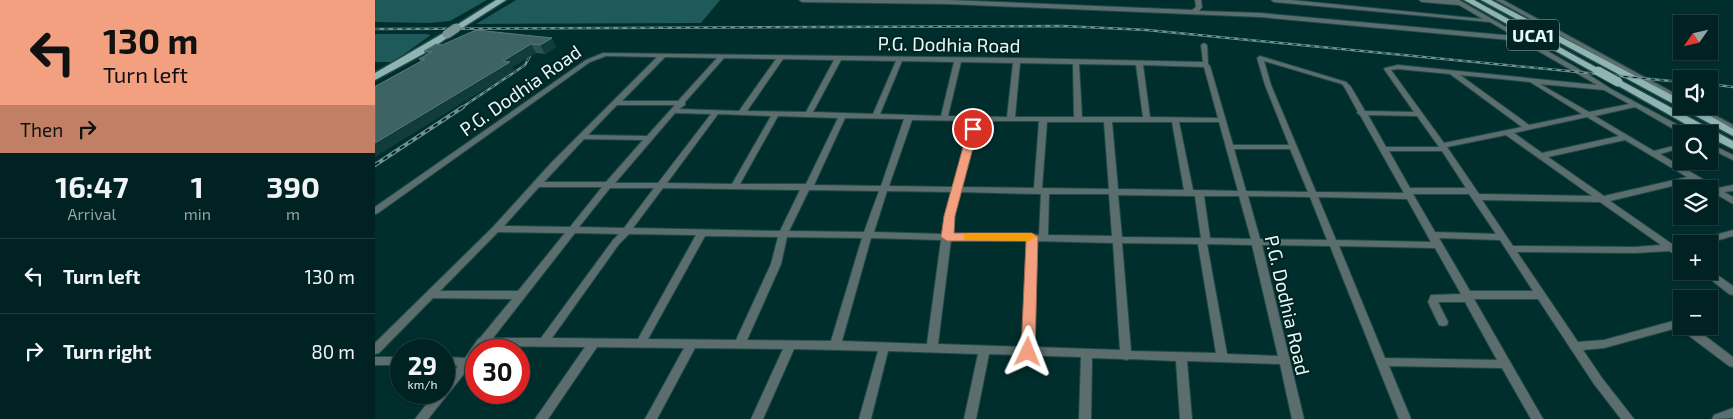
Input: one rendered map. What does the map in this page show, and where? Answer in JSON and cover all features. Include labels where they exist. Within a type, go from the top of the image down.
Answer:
[{"type":"main road","points":[[375,77],[422,51],[502,0]]},
{"type":"main road","points":[[1485,0],[1673,100]]},
{"type":"main road","name":"UCA1","points":[[1461,1],[1618,82],[1733,146]]},
{"type":"main road","points":[[1701,115],[1733,133]]},
{"type":"street","points":[[802,0],[949,2],[1315,18],[1521,39]]},
{"type":"street","points":[[1059,0],[1063,7]]},
{"type":"street","points":[[1195,12],[1199,7],[1198,0]]},
{"type":"street","points":[[1274,0],[1492,22]]},
{"type":"street","points":[[1422,0],[1461,1],[1492,22],[1673,126]]},
{"type":"street","points":[[1499,0],[1673,96]]},
{"type":"street","points":[[1204,45],[1206,63],[1204,64]]},
{"type":"street","name":"P.G. Dodhia Road","points":[[375,211],[595,57],[611,54],[1204,64],[1207,66],[1221,120],[1244,194],[1298,419]]},
{"type":"street","points":[[375,350],[496,229],[537,184],[662,56]]},
{"type":"street","points":[[484,339],[608,185],[721,57]]},
{"type":"street","points":[[742,112],[780,58]]},
{"type":"street","points":[[1405,419],[1294,148],[1260,58],[1347,85],[1361,113],[1537,419]]},
{"type":"street","points":[[809,114],[838,59]]},
{"type":"street","points":[[876,116],[900,59]]},
{"type":"street","points":[[944,118],[958,60]]},
{"type":"street","points":[[1011,118],[1017,60]]},
{"type":"street","points":[[1077,62],[1078,119]]},
{"type":"street","points":[[1139,63],[1147,119]]},
{"type":"street","points":[[1605,88],[1451,72],[1387,68],[1443,147],[1598,380],[1628,419]]},
{"type":"street","points":[[1451,72],[1528,128]]},
{"type":"street","points":[[1530,80],[1698,180]]},
{"type":"street","points":[[616,103],[682,103]]},
{"type":"street","points":[[1382,149],[1443,147],[1635,105]]},
{"type":"street","points":[[675,111],[975,119],[1221,120]]},
{"type":"street","points":[[544,342],[616,242],[626,232],[659,185],[716,112]]},
{"type":"street","points":[[735,186],[776,113]]},
{"type":"street","points":[[1361,113],[1418,114]]},
{"type":"street","points":[[740,344],[776,264],[783,234],[843,115]]},
{"type":"street","points":[[1709,115],[1733,128]]},
{"type":"street","points":[[835,346],[869,234],[887,187],[909,117]]},
{"type":"street","points":[[1043,118],[1043,238]]},
{"type":"street","points":[[932,348],[949,216],[975,119]]},
{"type":"street","points":[[1109,119],[1126,356]]},
{"type":"street","points":[[1175,119],[1204,241],[1222,358]]},
{"type":"street","points":[[1507,132],[1673,246]]},
{"type":"street","points":[[583,137],[650,138]]},
{"type":"street","points":[[1541,156],[1627,137]]},
{"type":"street","points":[[1229,147],[1294,148]]},
{"type":"street","points":[[1654,153],[1673,148]]},
{"type":"street","points":[[1718,150],[1733,158]]},
{"type":"street","points":[[537,184],[887,187],[1314,196],[1474,194],[1605,199],[1694,178]]},
{"type":"street","points":[[1718,191],[1733,188]]},
{"type":"street","points":[[1718,192],[1733,201]]},
{"type":"street","points":[[496,229],[1032,237],[1119,241],[1333,243],[1502,237]]},
{"type":"street","points":[[641,343],[702,232]]},
{"type":"street","points":[[1718,237],[1733,233]]},
{"type":"street","points":[[1028,352],[1032,237]]},
{"type":"street","points":[[1510,249],[1673,250]]},
{"type":"street","points":[[1718,280],[1733,291]]},
{"type":"street","points":[[431,294],[520,296]]},
{"type":"street","points":[[1443,322],[1433,302],[1435,298],[1541,296]]},
{"type":"street","points":[[1575,346],[1604,344],[1673,325]]},
{"type":"street","points":[[1694,335],[1733,363]]},
{"type":"street","points":[[530,342],[932,348],[1283,360]]},
{"type":"street","points":[[541,419],[594,343]]},
{"type":"street","points":[[651,419],[693,344]]},
{"type":"street","points":[[757,419],[790,346]]},
{"type":"street","points":[[865,419],[884,347]]},
{"type":"street","points":[[970,419],[984,350]]},
{"type":"street","points":[[1085,419],[1087,354]]},
{"type":"street","points":[[1181,357],[1186,419]]},
{"type":"street","points":[[375,361],[390,361]]},
{"type":"street","points":[[1381,362],[1505,364]]},
{"type":"street","points":[[455,377],[465,364]]},
{"type":"street","points":[[421,419],[433,404]]},
{"type":"street","points":[[1718,419],[1733,413]]},
{"type":"shaded area","points":[[375,0],[487,0],[450,21],[429,23],[375,22]]},
{"type":"shaded area","points":[[516,0],[720,0],[701,23],[476,24]]},
{"type":"shaded area","points":[[375,34],[431,35],[393,62],[375,62]]},
{"type":"building","points":[[476,30],[552,38],[540,45],[531,44],[503,61],[510,62],[375,143],[375,86],[425,59],[419,59],[432,52],[424,51],[436,44],[442,45]]},
{"type":"railway","points":[[375,29],[1062,26],[1147,30],[1673,81]]},
{"type":"railway","points":[[461,108],[525,65],[530,56],[527,42]]},
{"type":"railway","points":[[1718,85],[1733,87]]},
{"type":"railway","points":[[375,165],[463,107]]},
{"type":"slow traffic","points":[[968,237],[1030,237]]},
{"type":"route","points":[[973,129],[949,216],[947,237],[1032,237],[1028,352]]}]
